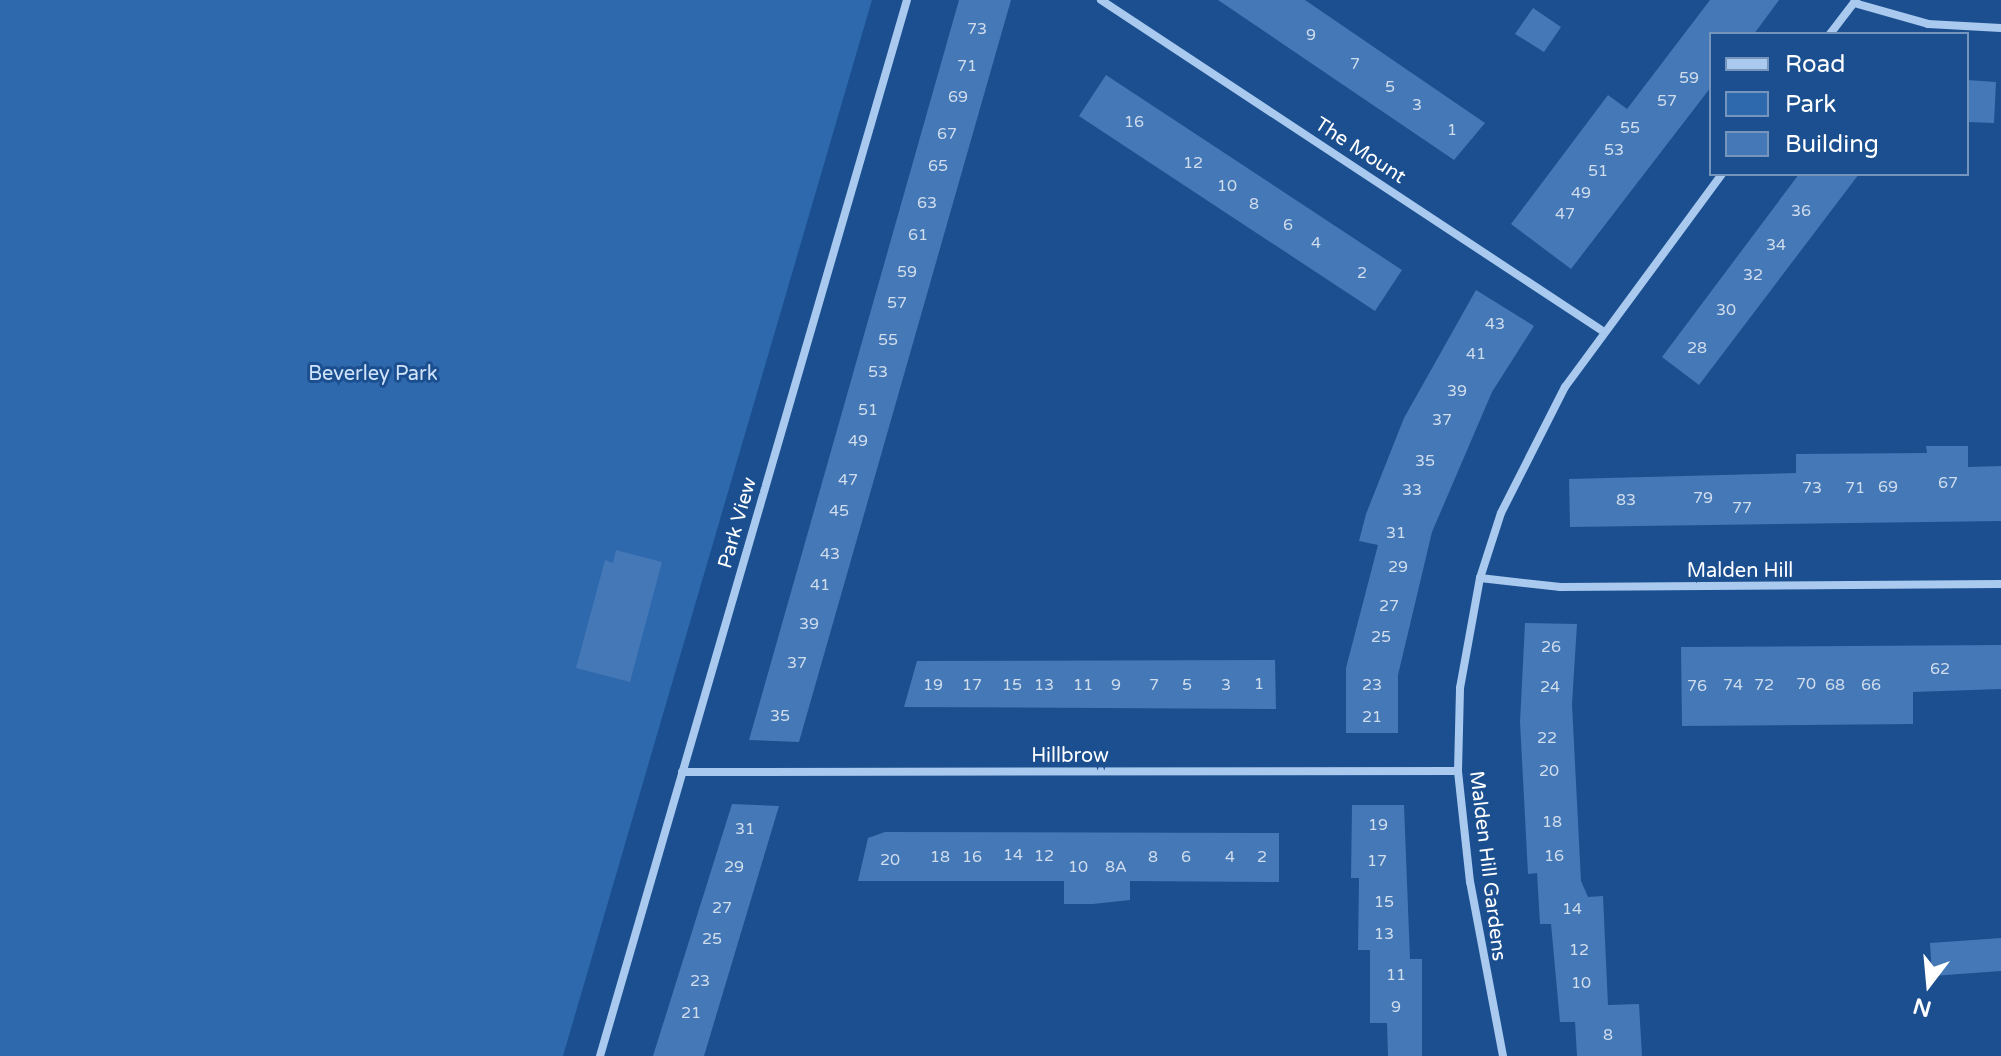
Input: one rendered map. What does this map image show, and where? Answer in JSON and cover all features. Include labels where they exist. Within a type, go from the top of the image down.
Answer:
[{"type":"street","name":"Park View","points":[[600,1056],[907,0]]},
{"type":"street","name":"The Mount","points":[[1101,0],[1601,330]]},
{"type":"street","points":[[1832,32],[1855,1],[1928,24],[2001,28]]},
{"type":"street","name":"Malden Hill Gardens","points":[[1503,1056],[1476,924],[1458,771],[1460,688],[1480,578],[1531,447],[1601,330],[1720,176]]},
{"type":"street","name":"Malden Hill","points":[[1480,578],[1560,587],[2001,584]]},
{"type":"street","name":"Hillbrow","points":[[682,772],[1458,771]]},
{"type":"green space","name":"Beverley Park","points":[[0,0],[872,0],[563,1056],[0,1056]]},
{"type":"building","points":[[959,0],[1011,0],[799,742],[749,740]]},
{"type":"building","points":[[1218,0],[1305,0],[1485,123],[1454,160]]},
{"type":"building","points":[[1710,0],[1779,0],[1755,32],[1709,32],[1709,90],[1571,269],[1511,224],[1608,95],[1627,109]]},
{"type":"building","points":[[1533,8],[1561,27],[1544,52],[1515,34]]},
{"type":"building","points":[[1106,75],[1402,270],[1375,311],[1079,116]]},
{"type":"building","points":[[1969,80],[1996,82],[1994,123],[1969,122]]},
{"type":"building","points":[[1798,176],[1857,176],[1699,385],[1662,357]]},
{"type":"building","points":[[1476,290],[1534,326],[1492,392],[1432,532],[1398,675],[1398,733],[1346,733],[1346,668],[1378,545],[1359,541],[1366,514],[1404,418]]},
{"type":"building","points":[[1926,446],[1968,446],[1968,467],[2001,466],[2001,521],[1570,527],[1569,479],[1796,473],[1796,454],[1927,453]]},
{"type":"building","points":[[616,550],[662,562],[630,682],[576,668],[605,560],[613,563]]},
{"type":"building","points":[[1525,623],[1577,624],[1572,704],[1581,881],[1588,897],[1603,896],[1608,1005],[1639,1004],[1642,1056],[1577,1056],[1575,1022],[1560,1022],[1551,924],[1540,924],[1537,873],[1528,874],[1520,722]]},
{"type":"building","points":[[2001,645],[2001,689],[1913,692],[1913,724],[1682,726],[1681,647]]},
{"type":"building","points":[[1275,660],[1276,709],[904,707],[917,661]]},
{"type":"building","points":[[732,804],[779,806],[704,1056],[653,1056]]},
{"type":"building","points":[[1352,805],[1404,805],[1410,959],[1422,959],[1422,1056],[1388,1056],[1387,1023],[1370,1023],[1370,950],[1358,950],[1359,878],[1351,878]]},
{"type":"building","points":[[885,832],[1279,833],[1279,882],[1130,881],[1130,900],[1064,904],[1064,881],[858,881],[868,838]]},
{"type":"building","points":[[2001,938],[2001,971],[1932,976],[1930,943]]}]
